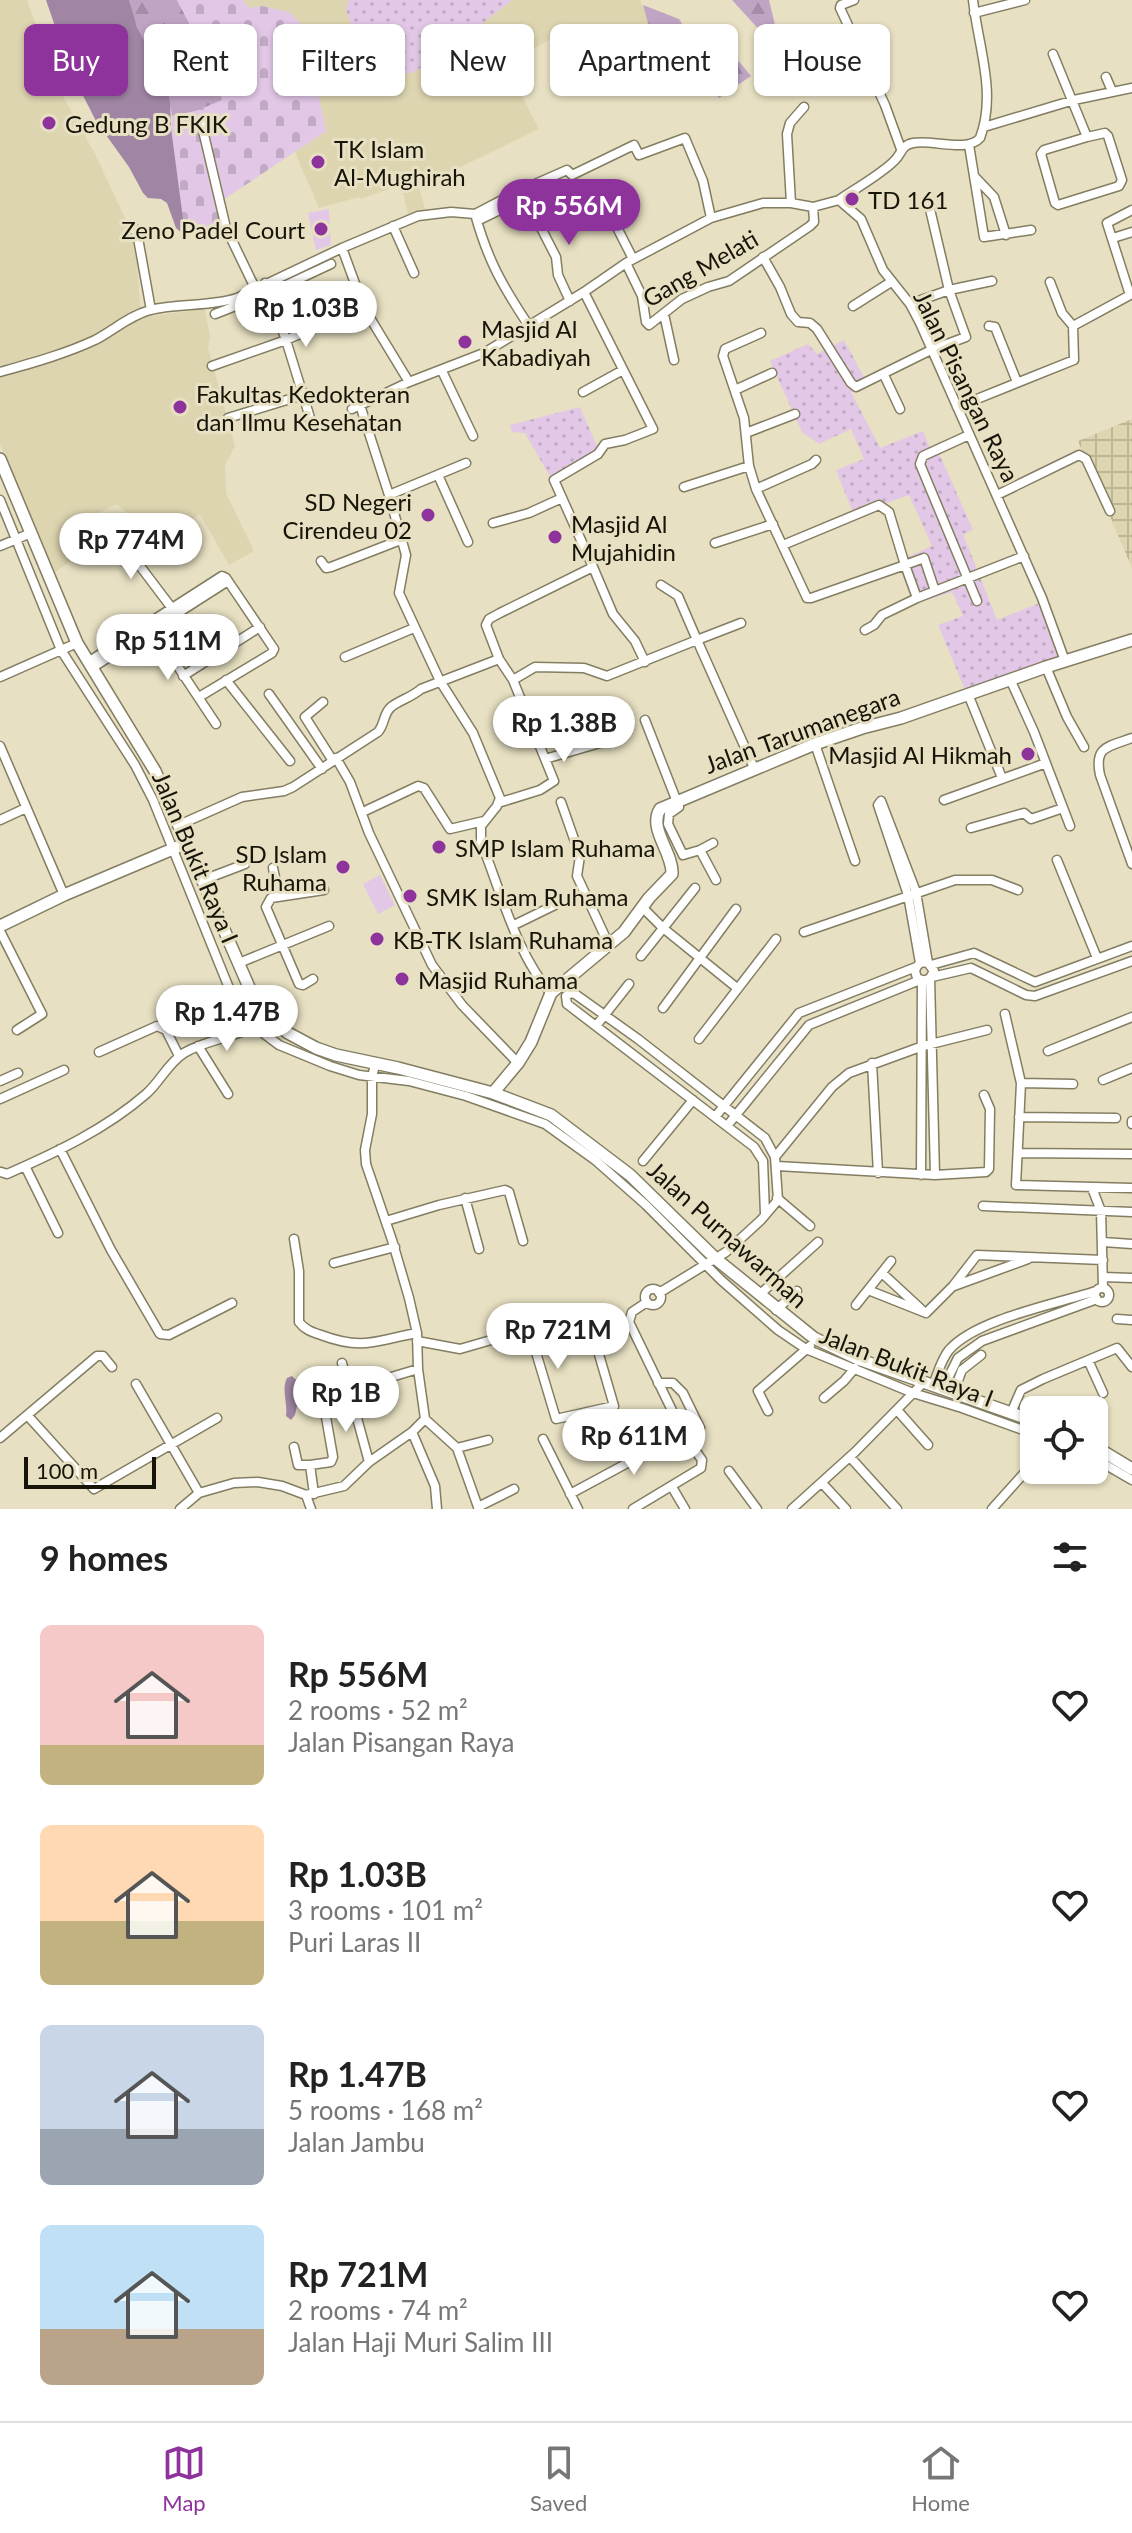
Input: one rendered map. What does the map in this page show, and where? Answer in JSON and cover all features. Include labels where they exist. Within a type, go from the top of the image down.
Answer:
[{"type":"street","points":[[551,993],[528,959],[481,842],[481,826],[500,798],[473,733],[440,681],[399,593],[406,555],[403,539],[356,407],[409,382],[484,353],[629,261],[711,218],[752,205],[791,203],[813,207],[839,200],[895,160],[901,149],[912,143],[969,145],[980,138],[988,91],[973,0]]},
{"type":"street","points":[[974,13],[1025,0]]},
{"type":"street","points":[[848,1],[840,8],[885,105],[901,149]]},
{"type":"street","points":[[1053,54],[1087,137]]},
{"type":"street","points":[[1106,77],[1112,91]]},
{"type":"street","points":[[984,127],[1074,100],[1132,88]]},
{"type":"street","points":[[791,203],[787,134],[790,123],[804,107]]},
{"type":"street","points":[[201,122],[226,228],[255,288]]},
{"type":"street","points":[[1105,133],[1108,136],[1121,184],[1058,205],[1041,154],[1044,150],[1087,137],[1105,133]]},
{"type":"street","points":[[476,217],[546,178],[567,170],[572,175],[634,145],[639,155],[685,138],[703,181],[711,218]]},
{"type":"street","points":[[969,145],[982,234],[987,238],[1031,230]]},
{"type":"street","points":[[975,176],[994,197],[1006,235]]},
{"type":"street","points":[[603,200],[629,261]]},
{"type":"street","name":"Jalan Pisangan Raya","points":[[839,200],[861,219],[891,282],[910,304],[1051,618],[1065,661]]},
{"type":"street","points":[[0,372],[68,352],[151,310],[229,300],[418,216],[451,212],[476,217],[512,204]]},
{"type":"street","points":[[763,257],[791,314],[798,322],[810,323],[817,329],[852,385],[858,387],[931,350],[966,337],[949,290],[929,205]]},
{"type":"street","name":"Gang Melati","points":[[629,261],[649,325],[694,293],[729,281],[810,226],[814,222],[813,207]]},
{"type":"street","points":[[1073,326],[1130,295],[1108,221],[1132,210]]},
{"type":"street","points":[[476,217],[498,280],[529,326]]},
{"type":"street","points":[[538,222],[556,257],[558,275],[570,301]]},
{"type":"street","points":[[393,226],[414,273]]},
{"type":"street","points":[[135,229],[151,310]]},
{"type":"street","points":[[1113,238],[1132,232]]},
{"type":"street","points":[[342,248],[364,308],[409,382]]},
{"type":"street","points":[[215,314],[331,264]]},
{"type":"street","points":[[275,279],[279,289]]},
{"type":"street","points":[[910,304],[949,290],[992,281]]},
{"type":"street","points":[[853,306],[891,282]]},
{"type":"street","points":[[957,407],[1074,360],[1073,326],[1062,313],[1050,282]]},
{"type":"street","points":[[265,283],[311,421]]},
{"type":"street","points":[[584,292],[653,429],[605,444],[598,454],[554,480],[613,614],[635,641],[645,662]]},
{"type":"street","points":[[212,366],[286,340],[354,310]]},
{"type":"street","points":[[664,314],[674,360]]},
{"type":"street","points":[[989,326],[995,327],[1017,382]]},
{"type":"street","points":[[761,333],[723,351],[723,356],[746,433],[749,466],[756,489],[807,598],[924,558],[938,590]]},
{"type":"street","points":[[583,392],[623,370]]},
{"type":"street","points":[[442,371],[473,436]]},
{"type":"street","points":[[735,390],[772,373]]},
{"type":"street","points":[[884,375],[900,409]]},
{"type":"street","points":[[228,418],[303,395]]},
{"type":"street","points":[[746,433],[795,414]]},
{"type":"street","points":[[969,435],[923,456],[920,464],[977,601]]},
{"type":"street","points":[[997,495],[1079,455],[1086,459],[1110,511]]},
{"type":"street","points":[[0,459],[77,643],[155,771],[179,825],[179,846],[203,880],[261,1022]]},
{"type":"street","points":[[756,489],[816,460]]},
{"type":"street","points":[[389,495],[466,463]]},
{"type":"street","points":[[684,487],[749,466]]},
{"type":"street","points":[[438,475],[468,542]]},
{"type":"street","points":[[493,523],[529,513],[562,498]]},
{"type":"street","name":"Jalan Bukit Raya I","points":[[0,500],[61,650],[141,777],[179,846],[229,988],[240,1009],[261,1022],[279,1045],[330,1066],[373,1071],[466,1096],[545,1124],[650,1202]]},
{"type":"street","points":[[783,545],[879,505],[889,512],[917,598]]},
{"type":"street","points":[[715,543],[773,524]]},
{"type":"street","points":[[112,529],[174,611]]},
{"type":"street","points":[[0,546],[30,530]]},
{"type":"street","points":[[321,561],[326,568],[331,567],[403,539]]},
{"type":"street","points":[[865,630],[882,615],[917,598],[1024,556]]},
{"type":"street","points":[[498,803],[540,790],[554,781],[513,680],[499,659],[486,625],[489,619],[593,567]]},
{"type":"street","points":[[90,665],[222,576],[273,645],[272,653],[199,697]]},
{"type":"street","points":[[661,585],[678,596],[755,770]]},
{"type":"street","points":[[41,600],[55,593]]},
{"type":"street","points":[[513,680],[535,667],[584,668],[607,676],[741,623]]},
{"type":"street","points":[[150,625],[216,724]]},
{"type":"street","points":[[183,676],[260,627]]},
{"type":"street","points":[[345,657],[414,628]]},
{"type":"street","name":"Jalan Tarumanegara","points":[[676,801],[815,744],[1132,640]]},
{"type":"street","points":[[0,677],[77,643]]},
{"type":"street","points":[[179,825],[242,797],[293,787],[378,732],[391,707],[421,689],[499,659]]},
{"type":"street","points":[[1046,667],[1067,717],[1084,747]]},
{"type":"street","points":[[1010,679],[1070,826]]},
{"type":"street","points":[[226,680],[290,761]]},
{"type":"street","points":[[269,694],[322,769]]},
{"type":"street","points":[[968,694],[1002,778]]},
{"type":"street","points":[[323,702],[305,717],[350,782],[369,833],[432,965],[462,1005],[518,1063]]},
{"type":"street","points":[[107,725],[120,717]]},
{"type":"street","points":[[645,720],[679,807],[667,819],[674,838],[684,856],[713,843]]},
{"type":"street","points":[[545,759],[624,736]]},
{"type":"street","points":[[1132,738],[1105,748],[1098,754],[1097,761],[1132,864]]},
{"type":"street","points":[[815,744],[855,861]]},
{"type":"street","points":[[0,746],[64,895]]},
{"type":"street","points":[[944,800],[1046,763]]},
{"type":"street","points":[[367,810],[418,786],[424,788],[450,829],[486,820]]},
{"type":"street","points":[[0,1171],[7,1174],[25,1166],[123,1113],[149,1092],[179,1056],[261,1022],[373,1071],[398,1068],[493,1093],[518,1063],[536,1032],[551,993],[624,932],[672,874],[673,865],[655,817],[660,809],[676,801]]},
{"type":"street","points":[[912,894],[878,805],[880,801],[883,802],[912,894],[924,965],[934,971],[926,979],[935,1175]]},
{"type":"street","points":[[561,802],[580,856],[577,876],[609,945]]},
{"type":"street","points":[[0,820],[26,808]]},
{"type":"street","points":[[971,828],[1024,813],[1031,819],[1063,808]]},
{"type":"street","points":[[17,1030],[42,1014],[0,928],[64,895],[179,846]]},
{"type":"street","points":[[700,850],[716,880]]},
{"type":"street","points":[[1057,860],[1097,958]]},
{"type":"street","points":[[203,880],[245,864]]},
{"type":"street","points":[[273,868],[279,896]]},
{"type":"street","points":[[804,932],[955,880],[992,880],[1018,890]]},
{"type":"street","points":[[641,956],[695,888]]},
{"type":"street","points":[[313,979],[299,984],[266,907],[271,898],[324,890]]},
{"type":"street","points":[[514,925],[555,905]]},
{"type":"street","points":[[642,907],[737,988]]},
{"type":"street","points":[[663,1008],[736,909]]},
{"type":"street","points":[[239,963],[329,926]]},
{"type":"street","points":[[699,1039],[776,939]]},
{"type":"street","points":[[715,1117],[799,1013],[924,965],[974,953],[1029,981],[1042,981],[1132,946]]},
{"type":"street","points":[[727,1126],[809,1025],[926,979],[971,968],[1026,995],[1045,994],[1132,961]]},
{"type":"street","points":[[924,965],[915,974],[926,979]]},
{"type":"street","points":[[1026,995],[1029,981]]},
{"type":"street","points":[[596,1026],[629,984]]},
{"type":"street","points":[[633,1509],[672,1487],[702,1465],[702,1460],[683,1433],[629,1322],[632,1312],[647,1302],[656,1305],[660,1302],[659,1293],[711,1262],[765,1214],[778,1200],[776,1162],[765,1138],[724,1104],[604,1015],[571,993],[566,996],[567,1004],[754,1147],[760,1155],[765,1214]]},
{"type":"street","points":[[1005,1014],[1021,1083],[1016,1185],[1132,1188]]},
{"type":"street","points":[[1048,1051],[1132,1017]]},
{"type":"street","points":[[99,1052],[157,1026],[166,1030],[179,1056]]},
{"type":"street","points":[[776,1162],[832,1087],[849,1073],[927,1045],[987,1030]]},
{"type":"street","points":[[279,1045],[288,1033]]},
{"type":"street","points":[[921,1175],[927,1045]]},
{"type":"street","points":[[198,1046],[228,1094]]},
{"type":"street","points":[[872,1063],[878,1173]]},
{"type":"street","points":[[1103,1080],[1132,1068]]},
{"type":"street","points":[[0,1099],[64,1070]]},
{"type":"street","points":[[373,1071],[366,1164],[395,1247],[417,1337],[425,1419],[457,1448],[478,1507],[514,1489]]},
{"type":"street","points":[[0,1081],[18,1073]]},
{"type":"street","points":[[1021,1083],[1073,1084]]},
{"type":"street","name":"Jalan Purnawarman","points":[[493,1093],[551,1115],[630,1175],[650,1202],[711,1262],[760,1296],[810,1344],[855,1365],[1020,1416]]},
{"type":"street","points":[[776,1162],[921,1175],[989,1171],[990,1109],[984,1095]]},
{"type":"street","points":[[643,1161],[693,1100]]},
{"type":"street","points":[[1019,1117],[1116,1118]]},
{"type":"street","points":[[922,1119],[934,1119]]},
{"type":"street","points":[[60,1149],[111,1250],[160,1334],[169,1335],[232,1303]]},
{"type":"street","points":[[1018,1153],[1132,1154]]},
{"type":"street","points":[[25,1166],[58,1233]]},
{"type":"street","points":[[929,1388],[958,1358],[982,1341],[1098,1293],[1103,1277],[1103,1242],[1101,1211],[1092,1188]]},
{"type":"street","points":[[765,1189],[810,1226]]},
{"type":"street","points":[[386,1221],[465,1198],[509,1192],[523,1241]]},
{"type":"street","points":[[465,1198],[479,1249]]},
{"type":"street","points":[[983,1206],[1132,1212]]},
{"type":"street","points":[[294,1239],[299,1271],[299,1322],[306,1330],[353,1345],[417,1337],[460,1349],[498,1338],[532,1339],[587,1323],[591,1327],[614,1406],[556,1419],[532,1339]]},
{"type":"street","points":[[751,1306],[818,1242]]},
{"type":"street","points":[[1103,1242],[1132,1244]]},
{"type":"street","points":[[334,1263],[395,1247]]},
{"type":"street","points":[[926,1313],[953,1286],[977,1255],[1103,1260]]},
{"type":"street","points":[[953,1286],[1031,1258]]},
{"type":"street","points":[[856,1305],[891,1261]]},
{"type":"street","name":"Jalan Bukit Raya I","points":[[711,1262],[778,1330],[810,1344]]},
{"type":"street","points":[[882,1273],[926,1313]]},
{"type":"street","points":[[1103,1277],[1132,1278]]},
{"type":"street","points":[[868,1290],[926,1313]]},
{"type":"street","points":[[776,1310],[797,1291]]},
{"type":"street","points":[[929,1388],[950,1349],[976,1329],[1098,1293]]},
{"type":"street","points":[[1033,1310],[1036,1320]]},
{"type":"street","points":[[1117,1319],[1132,1320]]},
{"type":"street","points":[[976,1329],[982,1341]]},
{"type":"street","points":[[768,1411],[758,1391],[810,1344]]},
{"type":"street","points":[[1011,1413],[1021,1390],[1117,1348],[1132,1367]]},
{"type":"street","points":[[793,1509],[897,1410],[981,1355]]},
{"type":"street","points":[[0,1438],[97,1356],[103,1356],[112,1367]]},
{"type":"street","points":[[1088,1360],[1103,1393]]},
{"type":"street","points":[[342,1363],[369,1462]]},
{"type":"street","points":[[824,1398],[844,1381],[855,1365]]},
{"type":"street","points":[[358,1387],[418,1369]]},
{"type":"street","points":[[294,1447],[298,1465],[331,1462],[333,1457],[319,1377]]},
{"type":"street","points":[[658,1383],[673,1383],[683,1393],[700,1428],[691,1442]]},
{"type":"street","points":[[136,1384],[199,1493]]},
{"type":"street","name":"Jalan Bukit Raya I","points":[[929,1388],[962,1408],[1020,1429]]},
{"type":"street","points":[[897,1410],[928,1445]]},
{"type":"street","points":[[28,1416],[94,1489],[217,1418]]},
{"type":"street","points":[[180,1509],[199,1493],[234,1483],[258,1482],[310,1495],[344,1486],[369,1462],[425,1419]]},
{"type":"street","points":[[412,1432],[432,1478],[437,1509]]},
{"type":"street","points":[[570,1494],[683,1433]]},
{"type":"street","points":[[543,1439],[578,1509]]},
{"type":"street","points":[[457,1448],[488,1440]]},
{"type":"street","points":[[1108,1454],[1132,1469]]},
{"type":"street","points":[[850,1457],[897,1509]]},
{"type":"street","points":[[310,1465],[311,1509]]},
{"type":"street","points":[[1108,1466],[1132,1480]]},
{"type":"street","points":[[729,1471],[757,1509]]},
{"type":"street","points":[[992,1509],[1020,1478]]},
{"type":"street","points":[[822,1483],[846,1509]]},
{"type":"street","points":[[672,1487],[685,1509]]},
{"type":"shaded area","points":[[0,0],[27,0],[36,24],[24,24],[24,96],[63,96],[96,156],[130,229],[143,317],[205,309],[210,337],[208,348],[235,446],[225,465],[226,493],[254,551],[229,565],[200,514],[158,539],[117,504],[77,524],[92,546],[55,572],[0,444]]},
{"type":"shaded area","points":[[46,0],[129,0],[144,41],[144,96],[169,96],[170,101],[184,226],[182,233],[176,228],[167,203],[148,198],[143,193],[83,96],[128,96],[128,24],[54,24]]},
{"type":"shaded area","points":[[243,0],[375,0],[387,24],[292,24],[249,8]]},
{"type":"shaded area","points":[[512,0],[640,0],[650,24],[550,24],[550,39],[534,48],[534,24],[482,24]]},
{"type":"shaded area","points":[[405,59],[412,73],[421,67],[421,96],[522,96],[539,129],[419,187],[426,213],[409,217],[401,185],[360,199],[319,208],[295,152],[326,131],[319,96],[405,96]]},
{"type":"shaded area","points":[[1132,419],[1132,568],[1078,441]]},
{"type":"shaded area","points":[[292,1376],[296,1380],[299,1397],[291,1420],[286,1416],[285,1387],[287,1378]]},
{"type":"green space","points":[[129,0],[177,0],[190,24],[144,24],[144,43]]},
{"type":"green space","points":[[177,0],[243,0],[249,8],[262,6],[289,12],[301,24],[273,24],[273,96],[319,96],[326,131],[217,204],[220,232],[184,231],[172,116],[196,111],[222,100],[222,96],[257,96],[257,24],[190,24]]},
{"type":"green space","points":[[349,0],[512,0],[482,24],[421,24],[421,67],[412,73],[405,73],[405,24],[351,24],[346,9]]},
{"type":"green space","points":[[732,0],[769,0],[775,24],[754,24]]},
{"type":"green space","points":[[643,5],[679,19],[682,24],[648,24]]},
{"type":"green space","points":[[738,60],[751,76],[738,85]]},
{"type":"green space","points":[[167,96],[222,96],[222,101],[172,116]]},
{"type":"green space","name":"Zeno Padel Court","points":[[329,209],[331,245],[316,250],[308,213]]},
{"type":"green space","points":[[844,340],[866,381],[851,392],[880,448],[923,431],[933,456],[939,453],[973,530],[963,534],[997,620],[1042,602],[1062,655],[965,690],[938,625],[963,616],[952,592],[921,602],[903,559],[932,546],[909,495],[854,515],[836,470],[864,459],[851,429],[819,444],[802,432],[770,361],[808,344],[817,354]]},
{"type":"green space","points":[[580,407],[602,458],[553,482],[525,433],[512,432],[510,425]]},
{"type":"green space","points":[[380,875],[395,905],[378,914],[363,884]]},
{"type":"place","name":"Gedung B FKIK","points":[[49,123]]},
{"type":"place","name":"TK Islam Al-Mughirah","points":[[318,162]]},
{"type":"place","name":"TD 161","points":[[852,199]]},
{"type":"place","name":"Zeno Padel Court","points":[[321,229]]},
{"type":"place","name":"Masjid Al Kabadiyah","points":[[465,342]]},
{"type":"place","name":"Fakultas Kedokteran dan Ilmu Kesehatan","points":[[180,407]]},
{"type":"place","name":"SD Negeri Cirendeu 02","points":[[428,515]]},
{"type":"place","name":"Masjid Al Mujahidin","points":[[555,537]]},
{"type":"place","name":"Masjid Al Hikmah","points":[[1028,754]]},
{"type":"place","name":"SMP Islam Ruhama","points":[[439,847]]},
{"type":"place","name":"SD Islam Ruhama","points":[[343,867]]},
{"type":"place","name":"SMK Islam Ruhama","points":[[410,896]]},
{"type":"place","name":"KB-TK Islam Ruhama","points":[[377,939]]},
{"type":"place","name":"Masjid Ruhama","points":[[402,979]]}]
